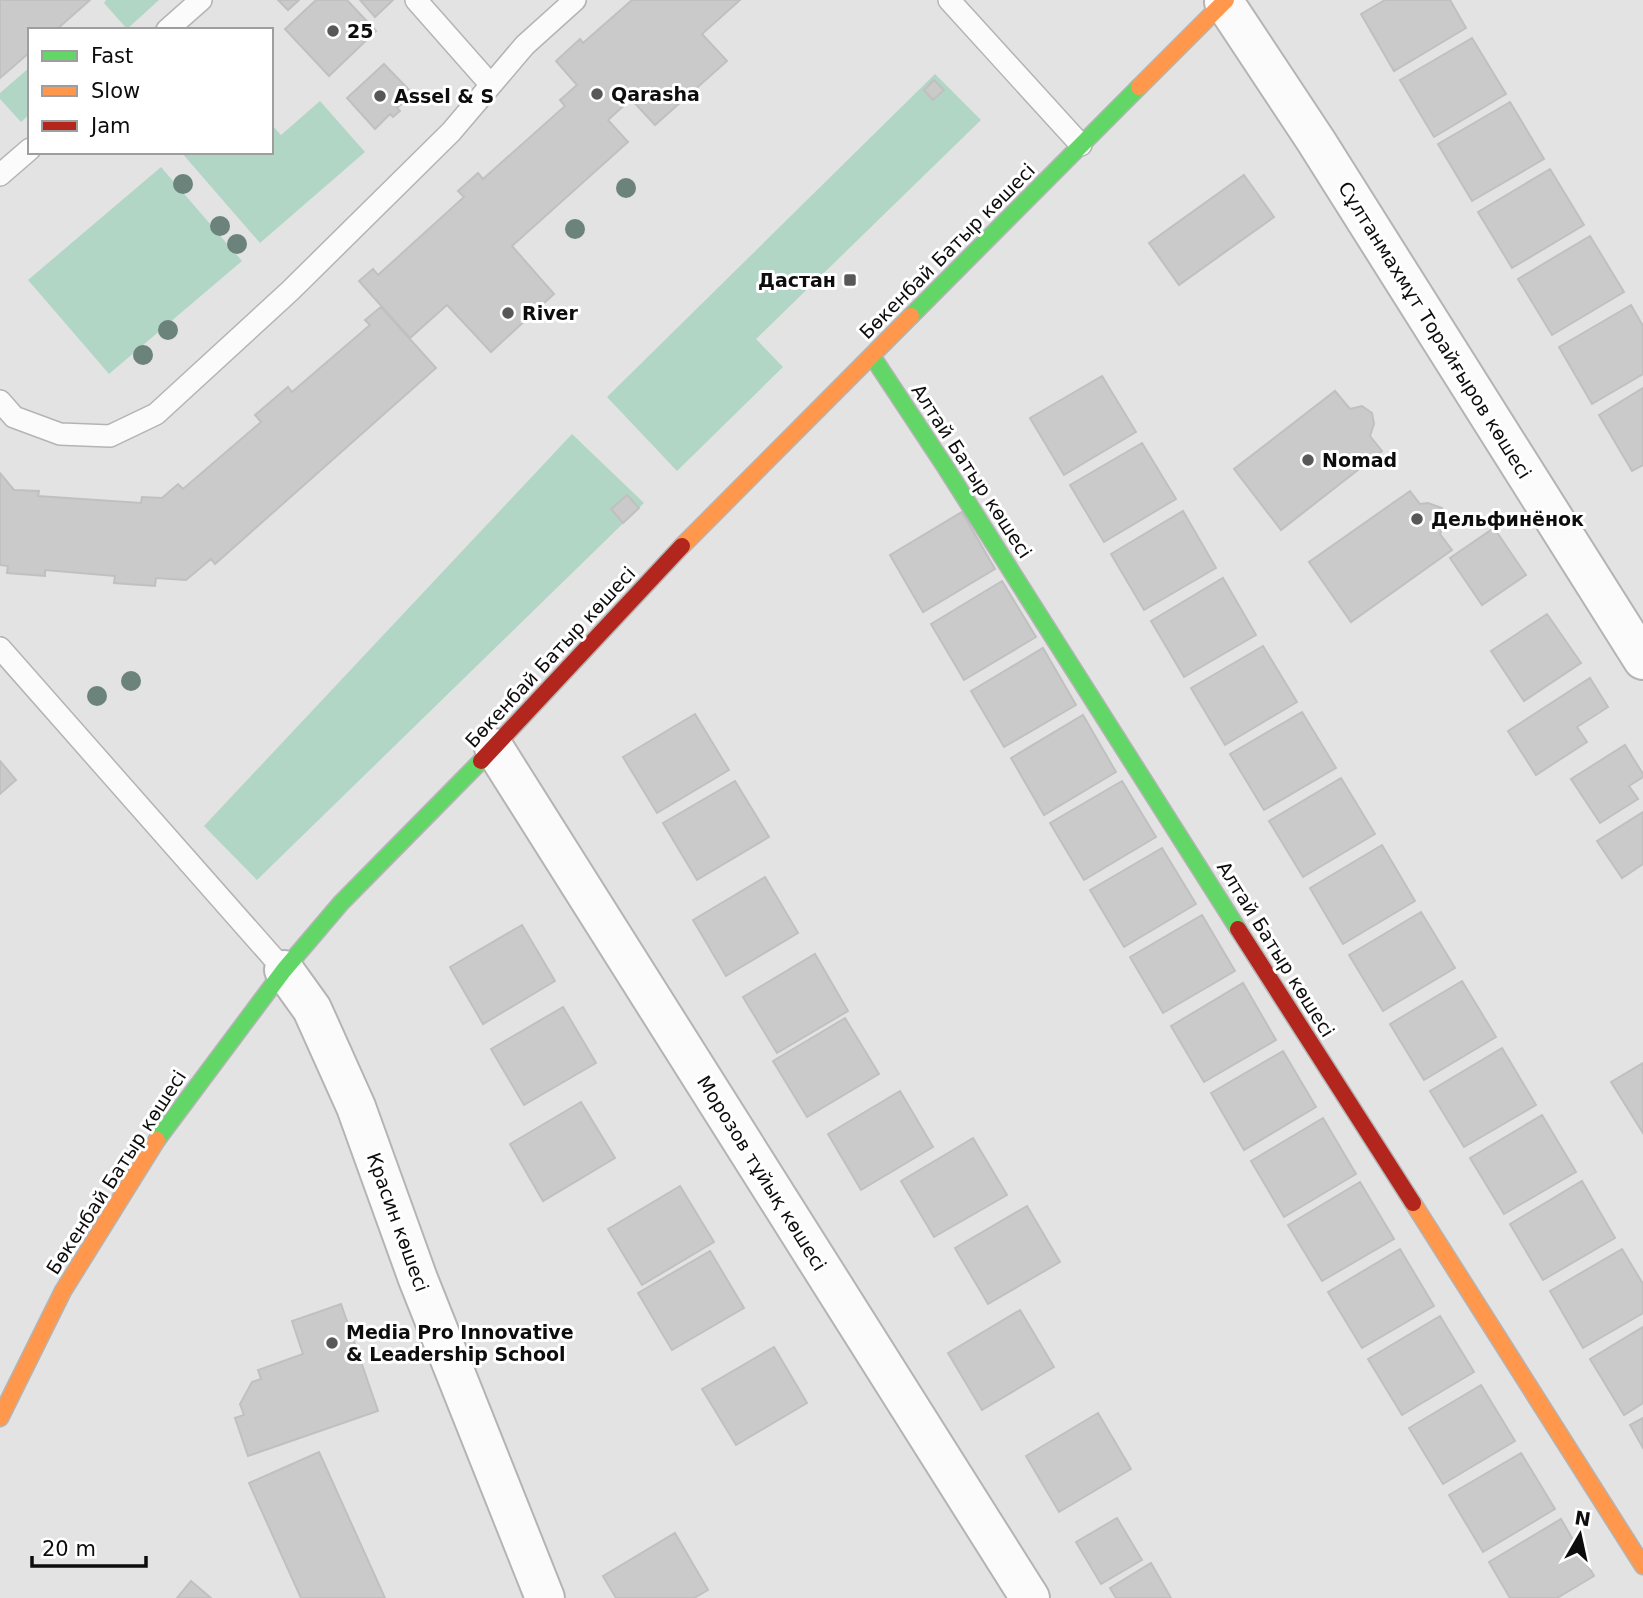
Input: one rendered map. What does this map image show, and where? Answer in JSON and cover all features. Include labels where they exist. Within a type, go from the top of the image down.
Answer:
[{"type":"main road","name":"Бөкенбай Батыр көшесі","points":[[0,1418],[63,1291],[156,1141],[284,970],[341,903],[494,748],[704,523],[1225,1]]},
{"type":"main road","name":"Алтай Батыр көшесі","points":[[872,356],[1643,1566]]},
{"type":"street","name":"Сұлтанмахмұт Торайғыров көшесі","points":[[1225,1],[1643,660]]},
{"type":"street","name":"Морозов тұйық көшесі","points":[[494,748],[1030,1598]]},
{"type":"street","name":"Красин көшесі","points":[[284,970],[312,1009],[356,1107],[418,1279],[545,1598]]},
{"type":"lane","points":[[169,28],[201,0]]},
{"type":"lane","points":[[416,0],[491,85]]},
{"type":"lane","points":[[0,401],[14,417],[60,434],[110,436],[156,414],[300,281],[451,132],[525,45],[575,0]]},
{"type":"lane","points":[[949,0],[1081,145]]},
{"type":"lane","points":[[0,175],[28,151]]},
{"type":"lane","points":[[0,648],[284,970]]},
{"type":"green space","points":[[106,0],[159,0],[128,28],[104,3]]},
{"type":"green space","points":[[28,69],[28,116],[21,122],[0,99],[0,93]]},
{"type":"green space","points":[[935,74],[981,120],[756,339],[783,367],[677,471],[607,397]]},
{"type":"green space","points":[[320,101],[365,152],[260,243],[183,154],[273,154],[273,126],[281,135]]},
{"type":"green space","points":[[161,167],[242,261],[109,374],[28,280]]},
{"type":"green space","points":[[572,434],[644,503],[257,880],[204,826]]},
{"type":"building","points":[[0,0],[90,0],[58,28],[28,28],[28,54],[0,78]]},
{"type":"building","points":[[278,0],[299,0],[288,10]]},
{"type":"building","points":[[316,0],[347,0],[376,31],[329,76],[285,29]]},
{"type":"building","points":[[360,0],[393,0],[375,17]]},
{"type":"building","points":[[632,0],[740,0],[702,34],[727,61],[655,125],[631,99],[608,120],[628,142],[512,246],[554,294],[491,352],[447,305],[410,338],[359,281],[373,269],[378,275],[464,197],[458,191],[478,173],[483,179],[565,106],[560,100],[577,85],[556,61],[580,39],[583,43]]},
{"type":"building","points":[[1385,0],[1450,0],[1466,28],[1394,71],[1361,14]]},
{"type":"building","points":[[1472,38],[1506,94],[1434,137],[1400,80]]},
{"type":"building","name":"Assel & S","points":[[384,64],[413,94],[397,108],[400,111],[393,117],[390,114],[375,129],[347,98]]},
{"type":"building","points":[[934,80],[944,90],[933,100],[924,90]]},
{"type":"building","points":[[1510,102],[1544,159],[1472,201],[1438,144]]},
{"type":"building","points":[[1550,169],[1584,225],[1512,268],[1478,212]]},
{"type":"building","points":[[1244,175],[1274,217],[1179,285],[1149,243]]},
{"type":"building","points":[[1590,236],[1624,292],[1552,335],[1518,279]]},
{"type":"building","points":[[1631,305],[1643,326],[1643,374],[1592,404],[1559,347]]},
{"type":"building","points":[[381,307],[436,368],[215,564],[211,559],[186,580],[156,578],[155,586],[114,583],[115,576],[45,570],[45,576],[7,573],[8,566],[0,565],[0,473],[14,490],[39,491],[38,496],[141,503],[142,497],[162,498],[178,484],[183,489],[261,422],[255,415],[288,387],[292,392],[370,325],[365,320]]},
{"type":"building","points":[[1102,376],[1136,432],[1064,475],[1030,418]]},
{"type":"building","points":[[1643,388],[1643,465],[1632,471],[1599,415]]},
{"type":"building","name":"Nomad","points":[[1335,391],[1350,409],[1362,406],[1372,413],[1374,424],[1370,436],[1382,451],[1281,530],[1234,469]]},
{"type":"building","points":[[1142,443],[1176,499],[1104,542],[1070,485]]},
{"type":"building","points":[[1410,491],[1420,504],[1428,503],[1442,508],[1445,522],[1440,534],[1452,550],[1351,622],[1309,562]]},
{"type":"building","points":[[627,495],[639,508],[623,523],[611,509]]},
{"type":"building","points":[[1183,511],[1216,568],[1144,610],[1111,554]]},
{"type":"building","points":[[962,512],[995,569],[923,612],[890,555]]},
{"type":"building","points":[[1494,528],[1526,575],[1482,605],[1450,558]]},
{"type":"building","points":[[1223,578],[1256,635],[1184,677],[1151,621]]},
{"type":"building","points":[[1002,581],[1036,637],[964,680],[931,624]]},
{"type":"building","points":[[1547,614],[1581,663],[1524,701],[1491,651]]},
{"type":"building","points":[[1263,646],[1297,702],[1225,745],[1191,688]]},
{"type":"building","points":[[1043,648],[1076,705],[1004,747],[971,691]]},
{"type":"building","points":[[1590,678],[1608,707],[1577,727],[1587,742],[1536,775],[1508,731]]},
{"type":"building","points":[[1302,712],[1336,768],[1264,810],[1230,754]]},
{"type":"building","points":[[695,714],[729,770],[657,813],[623,757]]},
{"type":"building","points":[[1083,715],[1116,772],[1044,815],[1011,758]]},
{"type":"building","points":[[1625,745],[1643,774],[1643,777],[1629,786],[1638,799],[1600,823],[1571,779]]},
{"type":"building","points":[[0,761],[16,780],[0,794]]},
{"type":"building","points":[[1341,778],[1375,834],[1303,877],[1269,821]]},
{"type":"building","points":[[735,781],[769,837],[697,880],[663,823]]},
{"type":"building","points":[[1122,781],[1156,837],[1084,880],[1050,823]]},
{"type":"building","points":[[1643,812],[1643,864],[1622,878],[1597,841]]},
{"type":"building","points":[[1382,845],[1415,901],[1343,944],[1310,888]]},
{"type":"building","points":[[1162,848],[1196,904],[1124,947],[1090,890]]},
{"type":"building","points":[[765,877],[798,933],[726,976],[693,920]]},
{"type":"building","points":[[1421,912],[1455,968],[1383,1011],[1349,955]]},
{"type":"building","points":[[1202,915],[1235,971],[1163,1013],[1130,957]]},
{"type":"building","points":[[522,925],[555,981],[483,1024],[450,967]]},
{"type":"building","points":[[815,954],[848,1011],[777,1053],[743,997]]},
{"type":"building","points":[[1462,981],[1496,1037],[1424,1080],[1390,1024]]},
{"type":"building","points":[[1243,983],[1276,1040],[1204,1082],[1171,1026]]},
{"type":"building","points":[[563,1007],[596,1063],[524,1105],[491,1049]]},
{"type":"building","points":[[845,1018],[879,1074],[807,1117],[773,1061]]},
{"type":"building","points":[[1502,1048],[1536,1105],[1464,1147],[1430,1091]]},
{"type":"building","points":[[1283,1051],[1316,1107],[1244,1150],[1211,1093]]},
{"type":"building","points":[[1643,1063],[1643,1133],[1611,1082]]},
{"type":"building","points":[[900,1091],[933,1147],[861,1190],[828,1134]]},
{"type":"building","points":[[581,1102],[615,1158],[543,1201],[510,1144]]},
{"type":"building","points":[[1542,1115],[1576,1172],[1504,1214],[1470,1158]]},
{"type":"building","points":[[1323,1118],[1356,1174],[1284,1217],[1251,1161]]},
{"type":"building","points":[[973,1138],[1007,1195],[934,1237],[901,1181]]},
{"type":"building","points":[[1582,1181],[1615,1238],[1543,1280],[1510,1224]]},
{"type":"building","points":[[1360,1182],[1394,1239],[1322,1281],[1288,1225]]},
{"type":"building","points":[[680,1186],[714,1242],[642,1285],[608,1229]]},
{"type":"building","points":[[1027,1206],[1060,1262],[988,1304],[955,1248]]},
{"type":"building","points":[[1400,1249],[1434,1306],[1362,1348],[1328,1292]]},
{"type":"building","points":[[1622,1249],[1643,1284],[1643,1313],[1583,1348],[1550,1291]]},
{"type":"building","points":[[710,1251],[744,1308],[672,1350],[638,1293]]},
{"type":"building","points":[[341,1304],[378,1411],[248,1456],[235,1418],[244,1415],[240,1404],[252,1382],[261,1379],[258,1370],[303,1354],[292,1321]]},
{"type":"building","points":[[1020,1310],[1054,1367],[982,1410],[948,1353]]},
{"type":"building","points":[[1440,1316],[1474,1372],[1402,1415],[1368,1359]]},
{"type":"building","points":[[1643,1327],[1643,1403],[1624,1415],[1590,1359]]},
{"type":"building","points":[[774,1347],[807,1403],[736,1445],[702,1389]]},
{"type":"building","points":[[1481,1385],[1515,1441],[1443,1484],[1409,1428]]},
{"type":"building","points":[[1098,1413],[1131,1469],[1059,1512],[1026,1456]]},
{"type":"building","points":[[1643,1418],[1643,1448],[1630,1425]]},
{"type":"building","points":[[319,1452],[385,1598],[301,1598],[249,1483]]},
{"type":"building","points":[[1521,1453],[1555,1509],[1483,1552],[1449,1495]]},
{"type":"building","points":[[1117,1518],[1142,1560],[1101,1584],[1076,1542]]},
{"type":"building","points":[[1561,1519],[1594,1576],[1557,1598],[1510,1598],[1489,1562]]},
{"type":"building","points":[[675,1533],[708,1590],[694,1598],[616,1598],[603,1576]]},
{"type":"building","points":[[1151,1563],[1171,1598],[1116,1598],[1110,1588]]},
{"type":"building","points":[[191,1581],[211,1598],[177,1598]]},
{"type":"traffic: fast","points":[[911,316],[1139,87]]},
{"type":"traffic: fast","points":[[872,356],[1238,929]]},
{"type":"traffic: fast","points":[[157,1140],[284,970],[341,903],[481,761]]},
{"type":"traffic: slow","points":[[1139,87],[1226,0]]},
{"type":"traffic: slow","points":[[682,546],[911,316]]},
{"type":"traffic: slow","points":[[0,1418],[63,1291],[157,1140]]},
{"type":"traffic: slow","points":[[1413,1203],[1643,1566]]},
{"type":"traffic: jam","points":[[481,761],[682,546]]},
{"type":"traffic: jam","points":[[1238,929],[1413,1203]]},
{"type":"place","name":"25","points":[[333,31]]},
{"type":"place","name":"Qarasha","points":[[597,94]]},
{"type":"place","name":"Assel & S","points":[[380,96]]},
{"type":"place","name":"Дастан","points":[[850,280]]},
{"type":"place","name":"River","points":[[508,313]]},
{"type":"place","name":"Nomad","points":[[1308,460]]},
{"type":"place","name":"Дельфинёнок","points":[[1417,519]]},
{"type":"place","name":"Media Pro Innovative & Leadership School","points":[[332,1343]]}]
